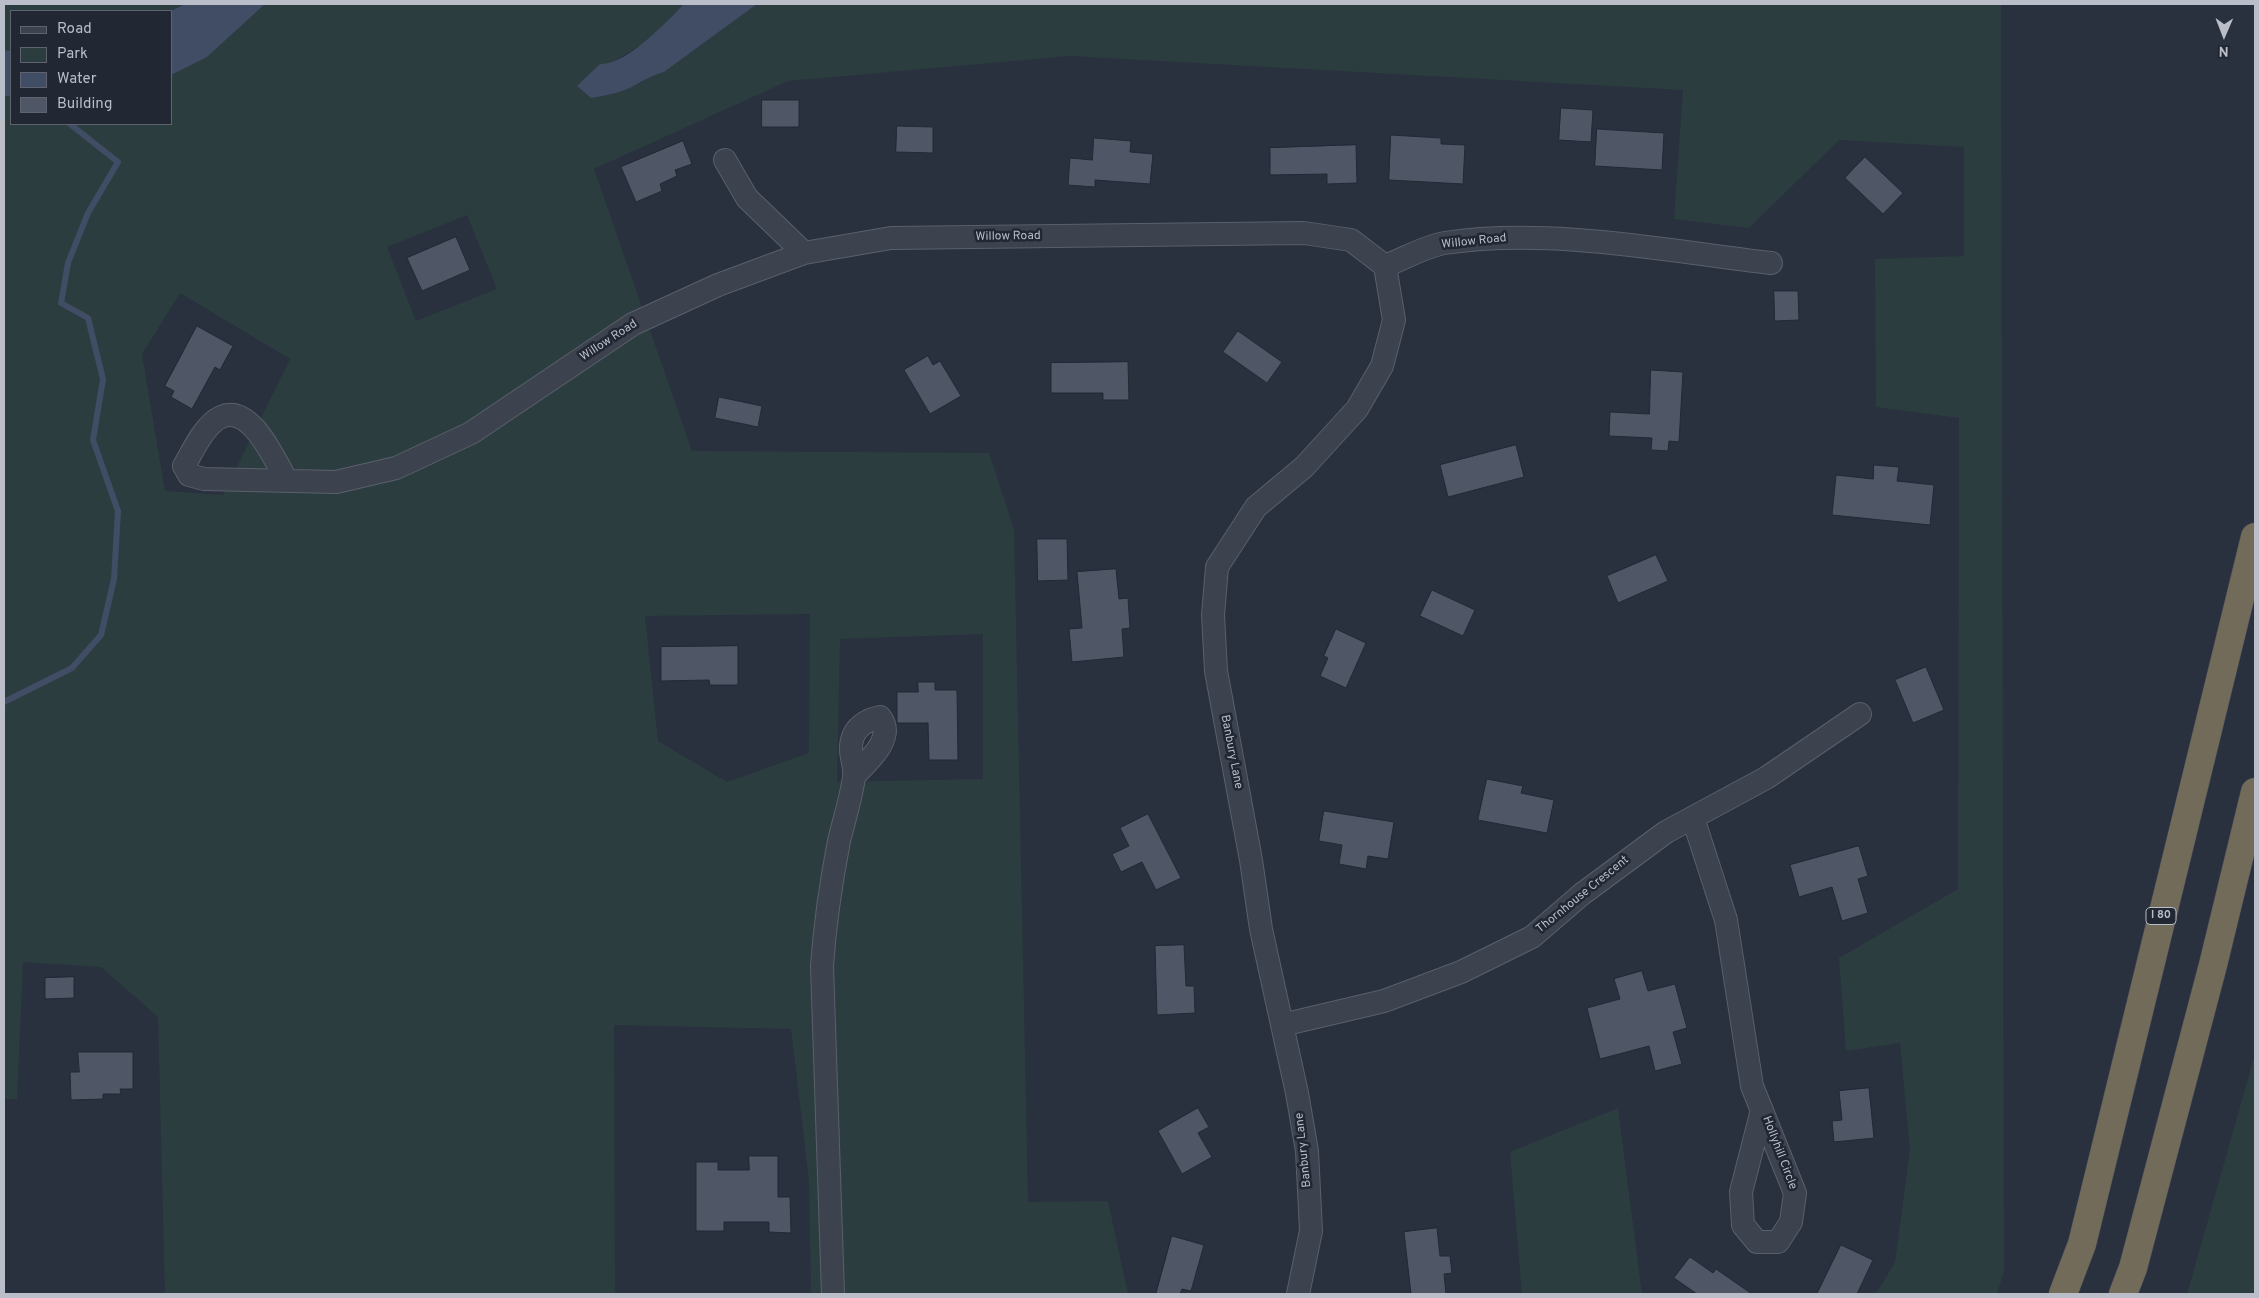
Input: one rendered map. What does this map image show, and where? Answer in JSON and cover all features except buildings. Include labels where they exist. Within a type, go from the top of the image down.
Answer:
[{"type":"highway","name":"I 80","points":[[2063,1294],[2082,1244],[2255,537]]},
{"type":"highway","points":[[2123,1294],[2133,1268],[2213,965],[2255,792]]},
{"type":"street","points":[[725,160],[747,198],[804,253]]},
{"type":"street","name":"Willow Road","points":[[287,481],[336,482],[396,468],[472,433],[633,324],[718,285],[804,253],[891,238],[1304,233],[1351,240],[1385,266],[1443,243],[1501,238],[1586,242],[1771,264]]},
{"type":"street","name":"Banbury Lane","points":[[1298,1294],[1311,1231],[1306,1151],[1282,1025],[1261,929],[1251,860],[1216,671],[1213,615],[1218,566],[1256,507],[1304,467],[1357,409],[1382,366],[1394,320],[1385,266]]},
{"type":"street","name":"Thornhouse Crescent","points":[[1282,1025],[1384,1001],[1461,972],[1532,937],[1582,894],[1645,846],[1666,832],[1766,778],[1860,714]]},
{"type":"street","points":[[833,1294],[822,966],[825,929],[839,842],[855,775]]},
{"type":"street","name":"Hollyhill Circle","points":[[1693,818],[1726,920],[1752,1086],[1762,1110],[1795,1193],[1791,1222],[1778,1242],[1757,1242],[1743,1225],[1741,1192],[1762,1110]]},
{"type":"green space","points":[[4,4],[185,4],[172,10],[10,10],[10,51],[4,50]]},
{"type":"green space","points":[[265,4],[684,4],[648,40],[577,85],[591,98],[641,83],[648,76],[664,72],[757,4],[2001,4],[2004,1271],[1997,1294],[1876,1294],[1895,1262],[1910,1150],[1900,1043],[1846,1051],[1839,958],[1958,889],[1959,418],[1876,407],[1875,259],[1964,256],[1964,147],[1839,140],[1749,228],[1674,219],[1683,90],[1070,56],[788,81],[594,169],[692,451],[989,453],[1014,529],[1028,1202],[1108,1201],[1128,1294],[811,1294],[809,1180],[791,1029],[614,1025],[615,1294],[165,1294],[158,1017],[101,967],[23,962],[17,1099],[4,1099],[4,96],[10,96],[10,125],[172,125],[172,74],[207,57]],"holes":[[[467,215],[497,289],[416,321],[387,247]],[[180,293],[290,359],[223,495],[165,491],[142,354]],[[810,614],[809,753],[727,782],[658,741],[645,616]],[[983,634],[983,779],[837,782],[840,639]]]},
{"type":"green space","points":[[2255,1054],[2255,1294],[2187,1294]]},
{"type":"green space","points":[[1618,1108],[1642,1294],[1522,1294],[1510,1152]]},
{"type":"water","points":[[185,4],[265,4],[207,57],[172,74],[172,10]]},
{"type":"water","points":[[684,4],[757,4],[664,72],[625,90],[591,98],[577,86],[600,64],[622,58],[634,50],[657,31]]},
{"type":"water","points":[[4,50],[10,51],[10,96],[4,96]]},
{"type":"waterway","points":[[4,702],[72,668],[101,635],[114,579],[118,511],[93,440],[103,379],[88,318],[61,303],[68,263],[88,213],[118,162],[71,125]]}]
